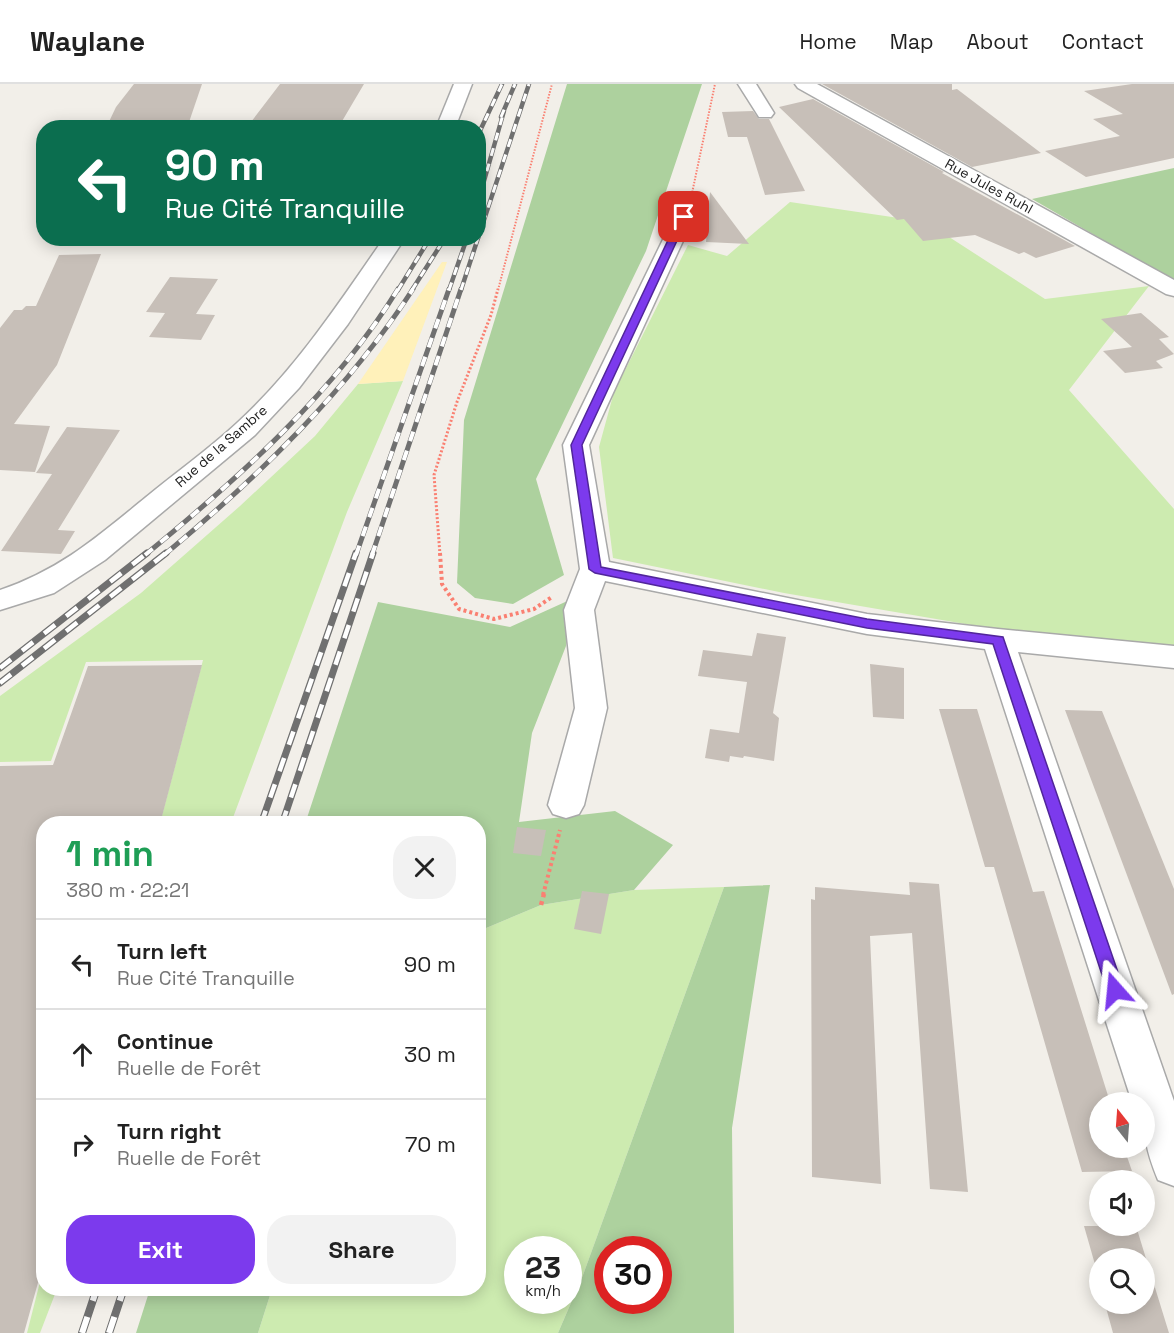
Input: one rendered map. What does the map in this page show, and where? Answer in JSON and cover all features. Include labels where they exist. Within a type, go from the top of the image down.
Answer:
[{"type":"street","points":[[448,120],[463,84]]},
{"type":"street","points":[[747,84],[765,113]]},
{"type":"street","name":"Rue Jules Ruhl","points":[[804,84],[1174,289]]},
{"type":"street","points":[[566,805],[591,708],[579,610],[595,569],[576,445],[684,217]]},
{"type":"street","name":"Rue de la Sambre","points":[[0,600],[43,586],[95,554],[246,429],[290,383],[340,319],[390,246]]},
{"type":"street","points":[[595,569],[867,624],[998,640],[1174,657]]},
{"type":"street","points":[[998,640],[1174,1165]]},
{"type":"path","points":[[552,84],[491,315],[457,402],[434,475],[442,585],[459,609],[494,620],[534,609],[595,569]]},
{"type":"path","points":[[684,217],[698,171],[716,84]]},
{"type":"path","points":[[541,905],[566,805]]},
{"type":"green space","points":[[567,84],[702,84],[646,251],[536,479],[564,575],[513,604],[475,598],[457,583],[464,420]]},
{"type":"green space","points":[[1174,168],[1174,281],[1032,199]]},
{"type":"green space","points":[[790,202],[926,222],[1045,299],[1149,286],[1069,390],[1174,509],[1174,654],[1147,655],[784,593],[613,558],[599,447],[614,392],[688,245],[727,256]]},
{"type":"green space","points":[[403,381],[347,512],[234,816],[162,816],[203,660],[86,662],[51,761],[0,762],[0,696],[141,593],[315,436],[358,384]]},
{"type":"green space","points":[[574,598],[566,646],[532,733],[519,822],[615,811],[673,845],[634,890],[541,905],[486,928],[486,816],[308,816],[378,602],[510,627]]},
{"type":"green space","points":[[770,885],[732,1128],[734,1333],[558,1333],[566,1314],[582,1314],[582,1277],[594,1245],[594,1314],[672,1314],[672,1236],[597,1236],[724,887]]},
{"type":"green space","points":[[724,887],[597,1236],[594,1236],[594,1245],[582,1277],[582,1236],[504,1236],[504,1314],[566,1314],[558,1333],[258,1333],[270,1296],[486,1296],[486,928],[541,905],[634,890]]},
{"type":"green space","points":[[36,1296],[54,1296],[40,1333],[27,1333]]},
{"type":"green space","points":[[148,1296],[270,1296],[258,1333],[136,1333]]},
{"type":"sand","points":[[442,262],[447,262],[403,381],[358,384]]},
{"type":"building","points":[[134,84],[202,84],[190,120],[110,120],[116,107]]},
{"type":"building","points":[[280,84],[364,84],[343,120],[253,120]]},
{"type":"building","points":[[822,84],[952,84],[952,90],[957,89],[1041,153],[972,167]]},
{"type":"building","points":[[1132,84],[1174,84],[1174,158],[1086,177],[1045,151],[1120,136],[1093,119],[1123,114],[1084,91]]},
{"type":"building","points":[[813,99],[1075,246],[1036,258],[1024,252],[1019,254],[975,235],[923,241],[904,219],[897,220],[779,107]]},
{"type":"building","points":[[753,111],[759,119],[769,119],[805,191],[765,195],[747,137],[728,137],[722,112]]},
{"type":"building","points":[[710,192],[749,244],[706,242]]},
{"type":"building","points":[[101,254],[57,365],[14,424],[50,426],[35,472],[0,470],[0,328],[14,310],[36,306],[59,255]]},
{"type":"building","points":[[170,277],[218,279],[196,314],[215,315],[201,340],[149,337],[165,313],[146,312]]},
{"type":"building","points":[[1141,313],[1169,337],[1159,339],[1174,354],[1156,361],[1163,368],[1125,373],[1103,351],[1132,347],[1101,319]]},
{"type":"building","points":[[67,427],[120,430],[58,530],[75,531],[61,554],[1,551],[52,474],[36,473]]},
{"type":"building","points":[[757,633],[786,637],[773,713],[779,718],[774,761],[744,756],[743,758],[730,756],[729,762],[705,758],[710,729],[739,733],[747,682],[698,676],[703,650],[752,656]]},
{"type":"building","points":[[870,664],[904,668],[904,719],[873,717]]},
{"type":"building","points":[[202,665],[162,816],[36,816],[36,1290],[24,1333],[0,1333],[0,766],[53,765],[88,666]]},
{"type":"building","points":[[939,709],[977,709],[1033,892],[1044,891],[1107,1092],[1089,1092],[1089,1158],[1127,1158],[1132,1170],[1082,1172],[994,867],[985,867]]},
{"type":"building","points":[[1065,710],[1102,711],[1174,889],[1174,994],[1172,995]]},
{"type":"building","points":[[517,827],[546,830],[541,856],[513,853]]},
{"type":"building","points":[[909,882],[939,884],[968,1192],[930,1189],[912,933],[870,936],[881,1184],[812,1177],[811,899],[815,900],[815,887],[910,895]]},
{"type":"building","points":[[582,891],[609,894],[601,934],[574,929]]},
{"type":"building","points":[[1084,1226],[1089,1226],[1089,1236],[1139,1236],[1143,1248],[1090,1248]]},
{"type":"building","points":[[1155,1288],[1169,1333],[1113,1333],[1108,1314],[1155,1314]]},
{"type":"railway","points":[[485,120],[502,84]]},
{"type":"railway","points":[[501,117],[515,84]]},
{"type":"railway","points":[[486,214],[529,84]]},
{"type":"railway","points":[[486,174],[504,111]]},
{"type":"railway","points":[[398,290],[425,246]]},
{"type":"railway","points":[[412,290],[440,246]]},
{"type":"railway","points":[[449,290],[464,246]]},
{"type":"railway","points":[[461,290],[475,246]]},
{"type":"railway","points":[[145,555],[215,496],[315,399],[373,327],[398,289]]},
{"type":"railway","points":[[164,555],[267,464],[299,431],[360,362],[413,289]]},
{"type":"railway","points":[[356,555],[449,289]]},
{"type":"railway","points":[[372,555],[461,289]]},
{"type":"railway","points":[[0,668],[147,553]]},
{"type":"railway","points":[[0,683],[166,553]]},
{"type":"railway","points":[[264,816],[356,553]]},
{"type":"railway","points":[[285,816],[373,553]]},
{"type":"railway","points":[[82,1333],[94,1296]]},
{"type":"railway","points":[[109,1333],[121,1296]]},
{"type":"route","points":[[684,217],[576,445],[595,569],[867,624],[998,640],[1115,990]]}]
